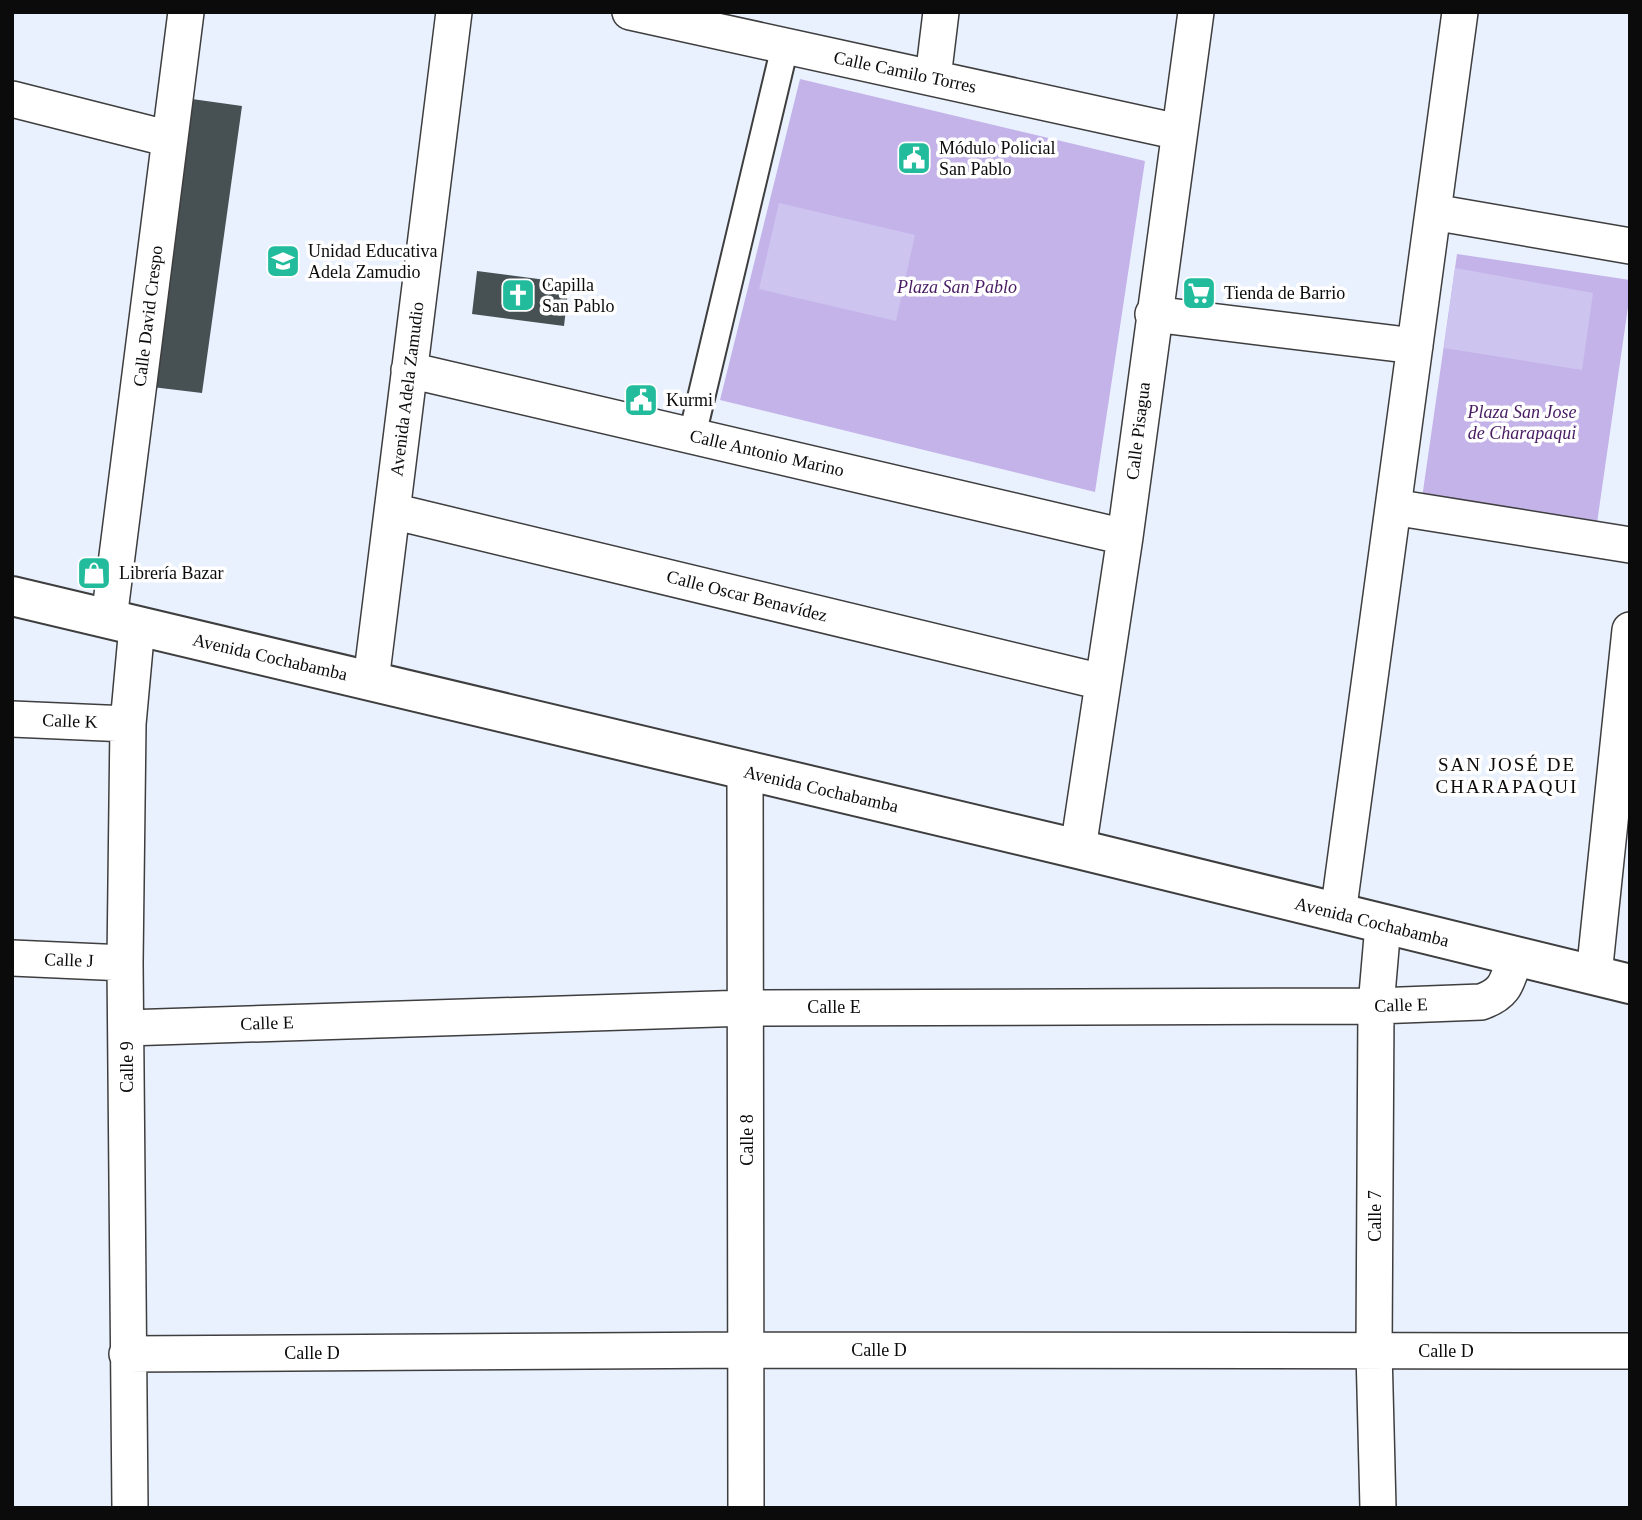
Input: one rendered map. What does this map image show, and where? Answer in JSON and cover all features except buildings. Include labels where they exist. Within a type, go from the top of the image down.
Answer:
[{"type":"street","name":"Calle David Crespo","points":[[123,622],[170,139],[186,12]]},
{"type":"street","name":"Avenida Adela Zamudio","points":[[370,681],[454,12]]},
{"type":"street","name":"Calle Camilo Torres","points":[[630,12],[700,20],[785,46],[1179,132]]},
{"type":"street","points":[[933,78],[941,12]]},
{"type":"street","name":"Calle Pisagua","points":[[1078,849],[1125,537],[1153,314],[1196,12]]},
{"type":"street","points":[[1338,914],[1460,12]]},
{"type":"street","points":[[692,436],[785,46]]},
{"type":"street","points":[[12,99],[170,139]]},
{"type":"street","points":[[1433,212],[1630,246]]},
{"type":"street","points":[[1153,314],[1415,346]]},
{"type":"street","name":"Calle Antonio Marino","points":[[410,370],[1125,537]]},
{"type":"street","points":[[1393,507],[1630,545]]},
{"type":"street","name":"Calle Oscar Benavídez","points":[[392,511],[1102,682]]},
{"type":"street","name":"Avenida Cochabamba","points":[[12,596],[1078,849],[1612,980]]},
{"type":"street","name":"Calle 9","points":[[123,622],[128,724],[125,963],[127,1353],[131,1508]]},
{"type":"street","points":[[1612,980],[1630,630]]},
{"type":"street","name":"Calle K","points":[[12,719],[128,724]]},
{"type":"street","name":"Calle 8","points":[[745,772],[746,1508]]},
{"type":"street","name":"Calle 7","points":[[1378,1508],[1374,1351],[1376,1006],[1383,925]]},
{"type":"street","name":"Calle E","points":[[126,1028],[747,1008],[1376,1006],[1481,1002],[1496,997],[1506,986],[1515,957]]},
{"type":"street","name":"Calle J","points":[[12,958],[125,963]]},
{"type":"street","name":"Calle D","points":[[127,1353],[747,1350],[1630,1351]]},
{"type":"green space","name":"Plaza San Pablo","points":[[800,79],[1145,161],[1095,492],[720,400]]},
{"type":"green space","name":"Plaza San Jose de Charapaqui","points":[[1457,254],[1630,280],[1597,523],[1422,498]]},
{"type":"shaded area","points":[[779,203],[915,235],[896,321],[759,289]]},
{"type":"shaded area","points":[[1455,268],[1593,293],[1582,370],[1444,348]]},
{"type":"place","name":"Módulo Policial San Pablo","points":[[914,158]]},
{"type":"place","name":"Unidad Educativa Adela Zamudio","points":[[283,261]]},
{"type":"place","name":"Tienda de Barrio","points":[[1199,293]]},
{"type":"place","name":"Capilla San Pablo","points":[[518,295]]},
{"type":"place","name":"Kurmi","points":[[641,400]]},
{"type":"place","name":"Librería Bazar","points":[[94,573]]},
{"type":"district","name":"SAN JOSÉ DE CHARAPAQUI","points":[[1507,775]]}]
